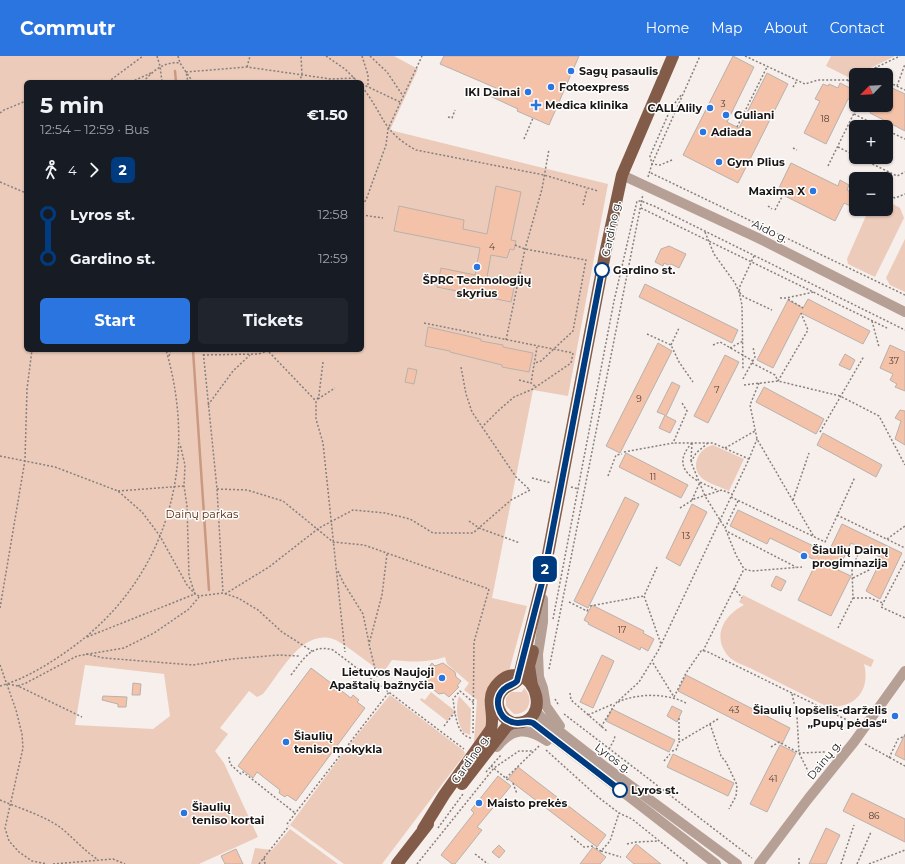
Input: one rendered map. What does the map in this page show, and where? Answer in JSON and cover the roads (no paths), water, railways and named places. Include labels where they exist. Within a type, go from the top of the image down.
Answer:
[{"type":"main road","name":"Gardino g.","points":[[535,710],[537,696],[532,686],[530,666],[543,600],[544,575],[605,254],[622,175],[673,56]]},
{"type":"main road","points":[[535,710],[527,720],[513,723],[502,716],[498,708],[498,699],[502,692],[515,683],[513,677],[514,668],[535,593],[544,575]]},
{"type":"main road","name":"Gardino g.","points":[[397,864],[423,829],[491,729],[494,717],[490,702],[493,690],[498,683],[513,677]]},
{"type":"main road","points":[[513,677],[528,681],[532,686]]},
{"type":"main road","name":"Gardino g.","points":[[423,829],[463,789],[507,726],[513,723]]},
{"type":"street","name":"Aido g.","points":[[622,175],[758,238],[905,312]]},
{"type":"street","points":[[543,600],[543,622],[538,664],[546,706],[557,723],[602,771]]},
{"type":"street","name":"Dainų g.","points":[[759,864],[856,739],[905,671]]},
{"type":"street","name":"Lyros g.","points":[[535,710],[602,771],[716,864]]},
{"type":"street","name":"Lyros g.","points":[[527,720],[737,864]]},
{"type":"street","points":[[463,789],[502,740],[514,733],[523,731],[537,734],[586,768],[602,771]]},
{"type":"waterway","points":[[175,71],[176,80]]},
{"type":"waterway","points":[[193,352],[209,590]]},
{"type":"place","name":"Sagų pasaulis","points":[[571,71]]},
{"type":"place","name":"Fotoexpress","points":[[551,87]]},
{"type":"place","name":"IKI Dainai","points":[[528,92]]},
{"type":"place","name":"Medica klinika","points":[[536,105]]},
{"type":"place","name":"CALLAlily","points":[[710,108]]},
{"type":"place","name":"Guliani","points":[[726,115]]},
{"type":"place","name":"Adiada","points":[[703,132]]},
{"type":"place","name":"Gym Plius","points":[[719,162]]},
{"type":"place","name":"Maxima X","points":[[813,191]]},
{"type":"place","name":"ŠPRC Technologijų skyrius","points":[[477,267]]},
{"type":"place","name":"Gardino st.","points":[[602,270]]},
{"type":"place","name":"Šiaulių Dainų progimnazija","points":[[804,556]]},
{"type":"place","name":"Lietuvos Naujoji Apaštalų bažnyčia","points":[[442,678]]},
{"type":"place","name":"Šiaulių lopšelis-darželis „Pupų pėdas“","points":[[895,716]]},
{"type":"place","name":"Šiaulių teniso mokykla","points":[[286,742]]},
{"type":"place","name":"Lyros st.","points":[[620,790]]},
{"type":"place","name":"Maisto prekės","points":[[479,803]]},
{"type":"place","name":"Šiaulių teniso kortai","points":[[184,813]]},
{"type":"park label","name":"Dainų parkas","points":[[202,514]]}]
